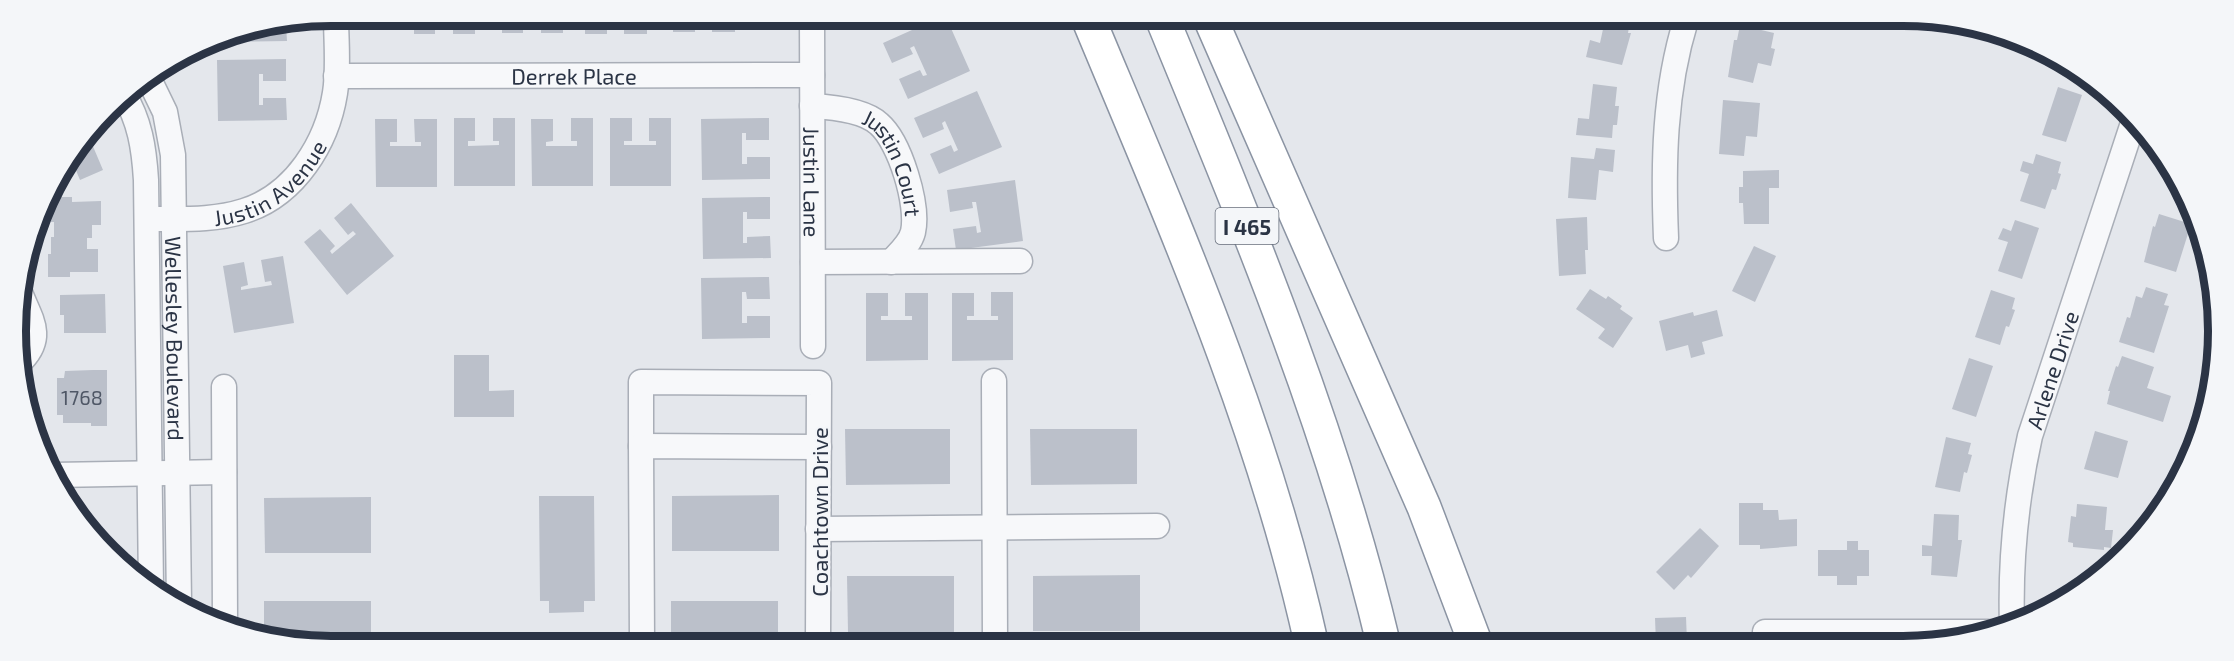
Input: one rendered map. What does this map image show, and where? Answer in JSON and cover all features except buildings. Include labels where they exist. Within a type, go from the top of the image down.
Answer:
[{"type":"highway","name":"I 465","points":[[1091,26],[1213,321],[1271,491],[1309,636]]},
{"type":"highway","name":"I 465","points":[[1165,26],[1299,361],[1351,524],[1381,636]]},
{"type":"highway","points":[[1213,26],[1424,507],[1473,636]]},
{"type":"street","points":[[336,26],[336,76]]},
{"type":"street","name":"Justin Lane","points":[[812,26],[813,346]]},
{"type":"street","points":[[1666,237],[1664,167],[1666,125],[1673,76],[1685,26]]},
{"type":"street","name":"Derrek Place","points":[[336,76],[812,75]]},
{"type":"street","name":"Justin Avenue","points":[[147,220],[215,217],[245,211],[260,205],[286,187],[303,168],[318,145],[331,110],[336,76]]},
{"type":"street","name":"Wellesley Boulevard","points":[[152,84],[163,105],[172,141],[179,595]]},
{"type":"street","name":"Wellesley Boulevard","points":[[128,102],[142,137],[147,220],[151,576]]},
{"type":"street","name":"Justin Court","points":[[812,106],[858,113],[878,123],[891,141],[911,192],[915,217],[913,235],[891,262]]},
{"type":"street","name":"Arlene Drive","points":[[2012,615],[2013,537],[2030,436],[2132,128]]},
{"type":"street","points":[[813,262],[1020,261]]},
{"type":"street","points":[[26,310],[35,335],[27,355]]},
{"type":"street","points":[[994,381],[995,636]]},
{"type":"street","name":"Coachtown Drive","points":[[641,446],[641,382],[819,383],[818,636]]},
{"type":"street","points":[[224,387],[225,616]]},
{"type":"street","points":[[642,636],[641,446],[819,447]]},
{"type":"street","points":[[62,475],[224,472]]},
{"type":"street","points":[[818,529],[1157,526]]},
{"type":"street","points":[[1765,632],[1950,632]]}]
